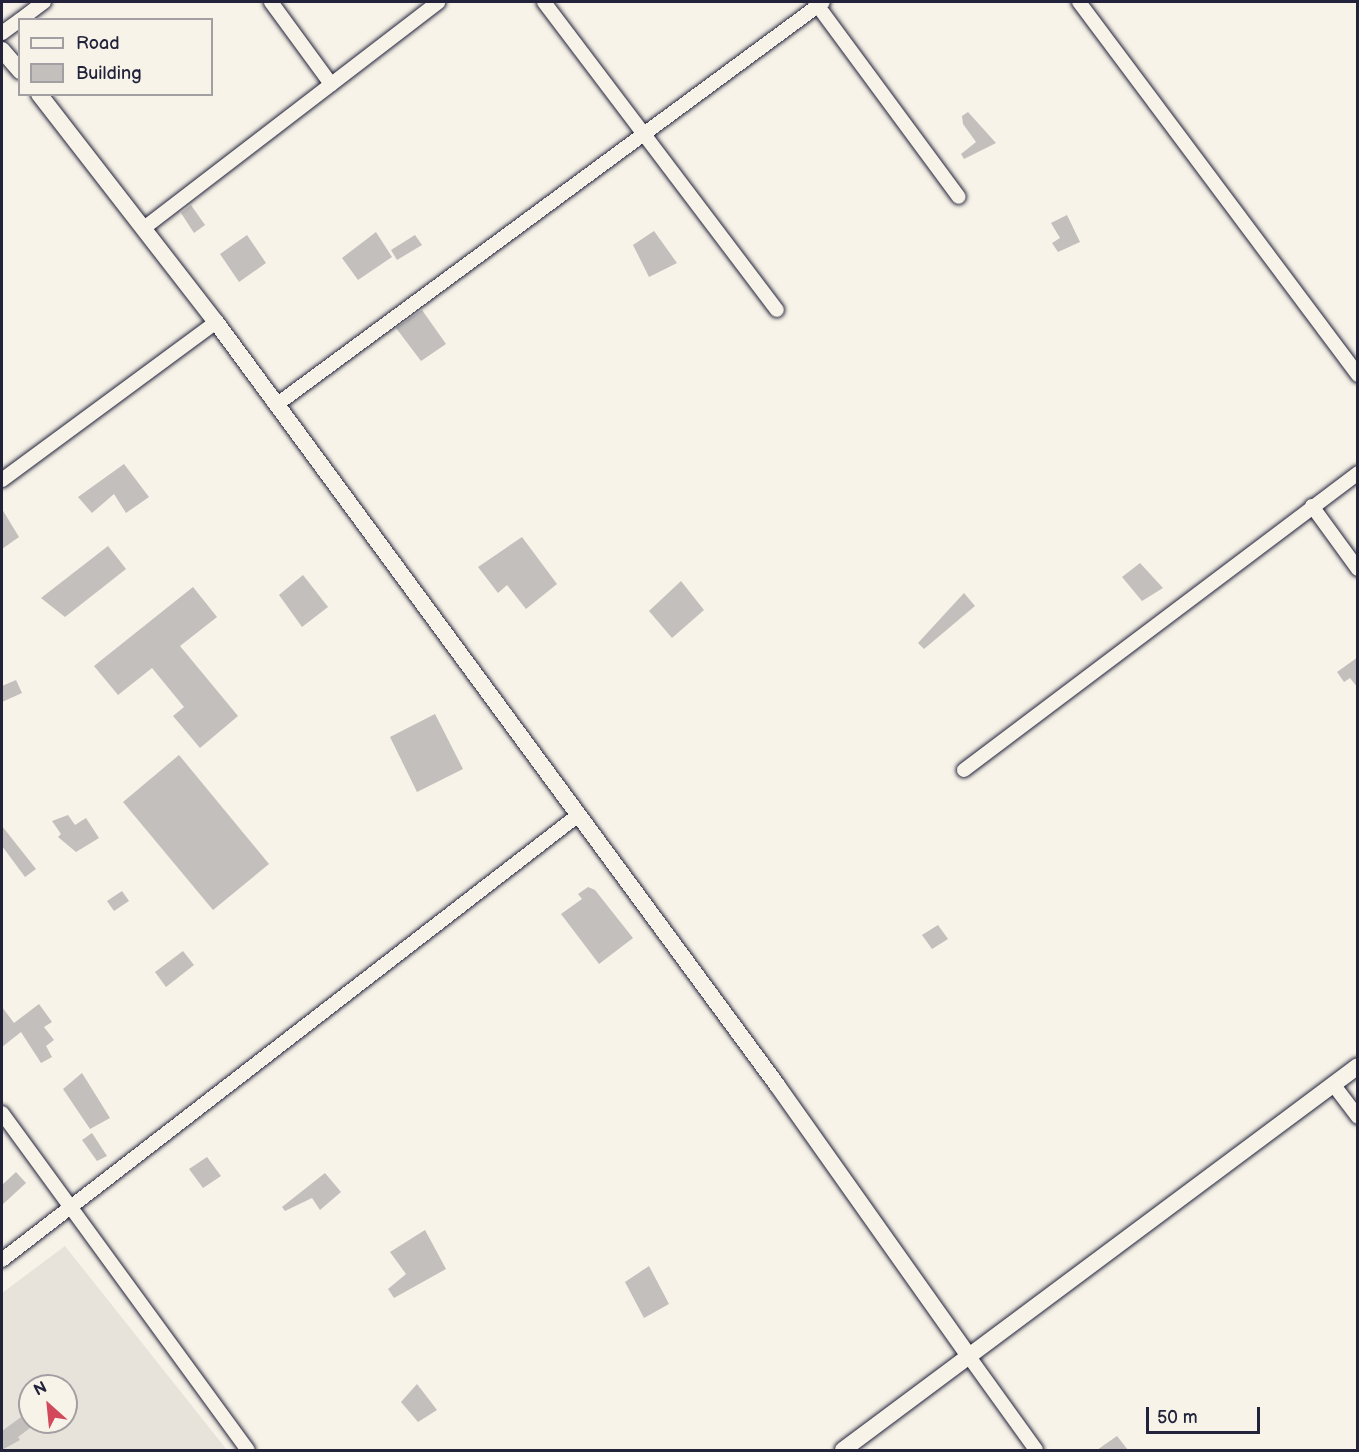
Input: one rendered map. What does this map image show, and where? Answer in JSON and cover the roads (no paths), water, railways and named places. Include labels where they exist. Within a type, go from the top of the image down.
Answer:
[{"type":"street","points":[[23,18],[44,2]]},
{"type":"street","points":[[271,2],[330,84]]},
{"type":"street","points":[[144,228],[438,2]]},
{"type":"street","points":[[544,2],[777,310]]},
{"type":"street","points":[[1079,2],[1358,375]]},
{"type":"street","points":[[276,405],[819,3],[959,197]]},
{"type":"street","points":[[2,33],[18,21]]},
{"type":"street","points":[[2,50],[18,69]]},
{"type":"street","points":[[41,96],[216,322],[777,1085],[1036,1450]]},
{"type":"street","points":[[2,480],[216,322]]},
{"type":"street","points":[[963,770],[1358,473]]},
{"type":"street","points":[[1312,506],[1358,569]]},
{"type":"street","points":[[2,1260],[577,816]]},
{"type":"street","points":[[843,1450],[970,1358],[1358,1066]]},
{"type":"street","points":[[1333,1084],[1358,1117]]},
{"type":"street","points":[[2,1113],[248,1450]]}]
